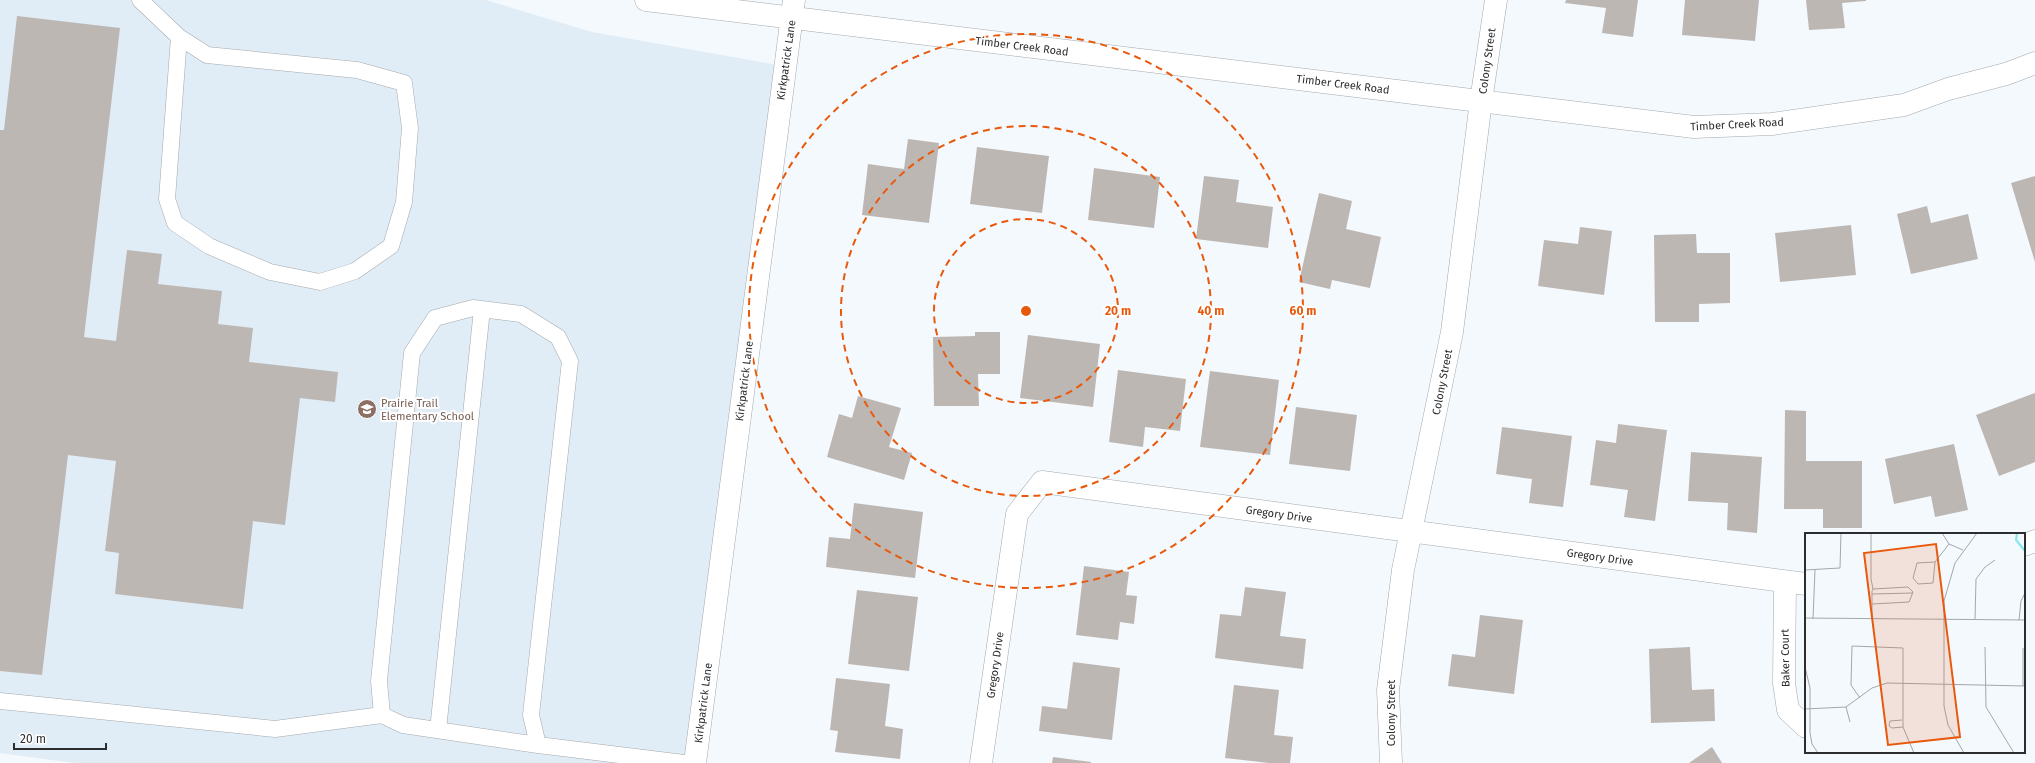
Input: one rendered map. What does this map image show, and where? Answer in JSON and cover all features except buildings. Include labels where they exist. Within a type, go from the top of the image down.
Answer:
[{"type":"street","name":"Timber Creek Road","points":[[646,0],[793,9],[1481,101],[1694,127],[1772,124],[1904,105],[1948,89],[2006,74],[2035,63]]},
{"type":"street","name":"Colony Street","points":[[1391,763],[1388,690],[1403,570],[1452,332],[1481,101],[1496,0]]},
{"type":"street","name":"Kirkpatrick Lane","points":[[695,763],[793,9]]},
{"type":"street","name":"Gregory Drive","points":[[981,763],[1018,514],[1042,482],[1796,583]]},
{"type":"street","points":[[2025,545],[2035,541]]},
{"type":"street","name":"Baker Court","points":[[1796,583],[1784,683],[1788,710],[1805,726]]},
{"type":"lane","points":[[140,0],[179,37],[207,55],[357,70],[404,83],[410,128],[405,195],[392,246],[355,271],[320,282],[270,272],[209,246],[175,223],[167,199],[179,37]]},
{"type":"lane","points":[[382,715],[379,681],[412,352],[435,318],[473,308],[520,314],[558,337],[570,361],[531,715],[538,745]]},
{"type":"lane","points":[[438,730],[482,309]]},
{"type":"lane","points":[[0,701],[275,729],[382,715],[403,725],[538,745],[684,763]]},
{"type":"shaded area","name":"Prairie Trail Elementary School","points":[[0,0],[486,0],[592,32],[778,65],[689,763],[74,763],[0,753]]},
{"type":"place","name":"Prairie Trail Elementary School","points":[[367,409]]}]
